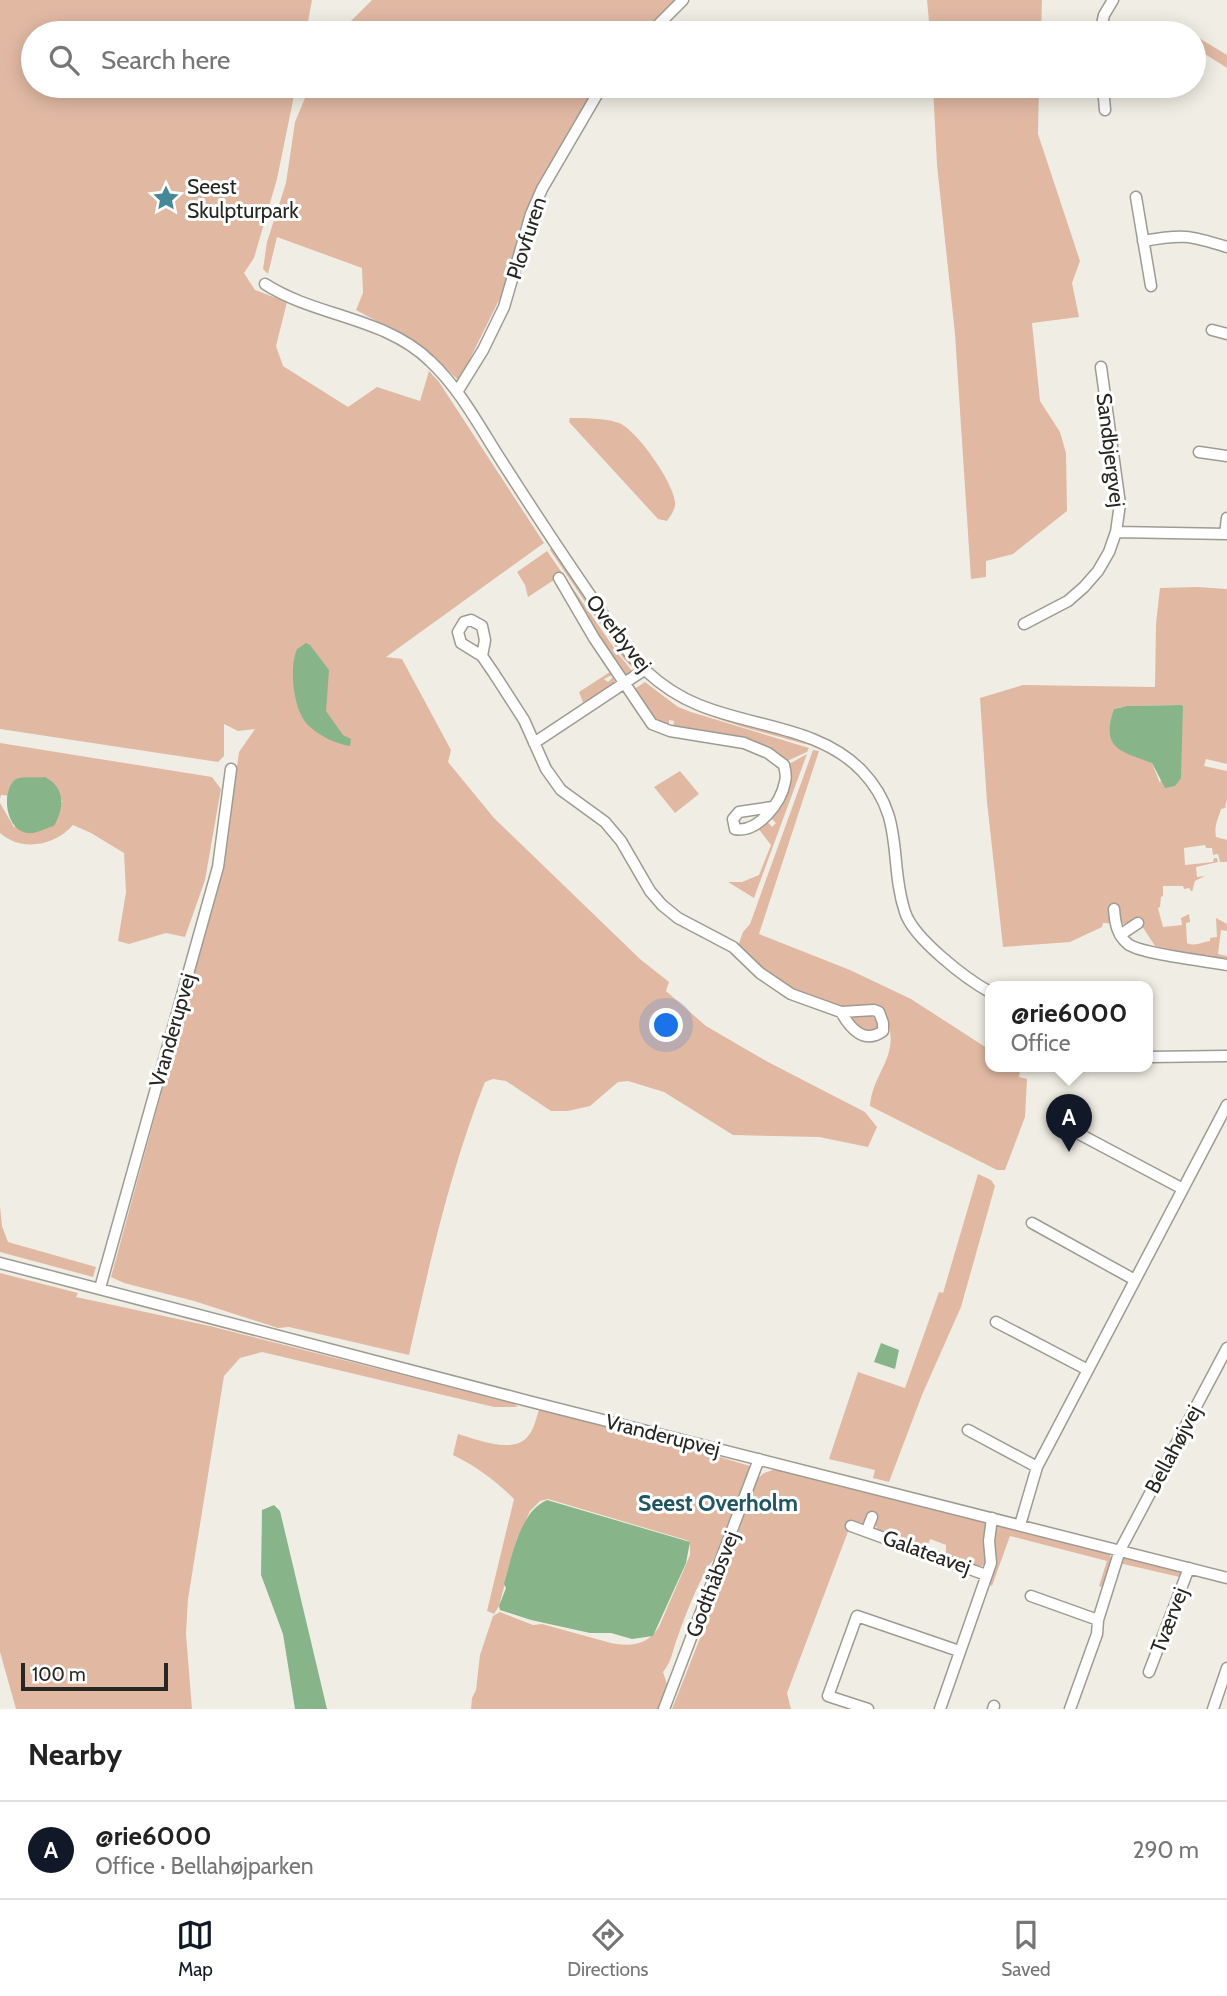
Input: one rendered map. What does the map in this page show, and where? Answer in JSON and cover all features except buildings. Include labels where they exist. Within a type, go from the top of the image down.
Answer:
[{"type":"street","points":[[662,21],[683,0]]},
{"type":"street","points":[[1103,21],[1113,0]]},
{"type":"street","name":"Plovfuren","points":[[457,392],[483,350],[504,307],[531,214],[542,189],[595,98]]},
{"type":"street","points":[[1104,98],[1105,110]]},
{"type":"street","points":[[1136,197],[1151,286]]},
{"type":"street","points":[[1143,241],[1179,235],[1194,236],[1227,247]]},
{"type":"street","name":"Overbyvej","points":[[265,284],[290,297],[365,323],[412,347],[438,369],[457,392],[554,544],[627,651],[644,670],[681,696],[701,706],[814,740],[839,753],[862,771],[874,785],[890,819],[902,902],[908,922],[945,960],[985,988]]},
{"type":"street","points":[[1212,330],[1227,334]]},
{"type":"street","name":"Sandbjergvej","points":[[1024,624],[1068,601],[1084,587],[1098,571],[1116,532],[1120,503],[1101,367]]},
{"type":"street","points":[[1199,452],[1227,456]]},
{"type":"street","points":[[1226,534],[1227,518]]},
{"type":"street","name":"Sandbjergvej","points":[[1116,532],[1226,534]]},
{"type":"street","points":[[559,578],[594,638],[652,724],[670,731],[744,743],[777,757],[784,765],[786,776],[785,785],[772,807]]},
{"type":"street","points":[[482,656],[524,720],[545,769],[561,790],[605,822],[621,841],[650,891],[662,905],[678,918],[733,947],[779,987],[813,1004],[841,1012]]},
{"type":"street","points":[[534,743],[644,670]]},
{"type":"street","name":"Vranderupvej","points":[[100,1288],[218,867],[232,769]]},
{"type":"street","points":[[1114,909],[1115,925],[1120,935],[1135,948],[1227,965]]},
{"type":"street","points":[[1120,935],[1138,923]]},
{"type":"street","points":[[1153,1057],[1227,1056]]},
{"type":"street","points":[[1020,1525],[1037,1467],[1227,1105]]},
{"type":"street","points":[[1068,1128],[1183,1189]]},
{"type":"street","points":[[1032,1223],[1135,1280]]},
{"type":"street","name":"Vranderupvej","points":[[0,1263],[1227,1578]]},
{"type":"street","points":[[996,1322],[1088,1370]]},
{"type":"street","name":"Bellahøjvej","points":[[1070,1709],[1097,1634],[1098,1620],[1119,1550],[1227,1348]]},
{"type":"street","points":[[968,1430],[1037,1467]]},
{"type":"street","name":"Godthåbsvej","points":[[664,1709],[759,1459]]},
{"type":"street","name":"Galateavej","points":[[867,1530],[872,1517]]},
{"type":"street","name":"Galateavej","points":[[940,1709],[991,1563],[989,1541],[992,1518]]},
{"type":"street","name":"Galateavej","points":[[851,1526],[986,1575]]},
{"type":"street","name":"Tværvej","points":[[1149,1672],[1189,1568]]},
{"type":"street","points":[[1031,1596],[1098,1620]]},
{"type":"street","points":[[868,1709],[828,1696],[857,1616],[959,1651]]},
{"type":"street","points":[[1213,1709],[1227,1668]]},
{"type":"shaded area","points":[[0,0],[312,0],[308,21],[21,21],[21,98],[294,98],[277,179],[254,258],[244,273],[255,290],[287,302],[276,346],[283,366],[348,407],[377,387],[420,401],[429,371],[439,382],[544,543],[386,657],[402,659],[451,750],[448,762],[494,818],[640,959],[669,982],[666,991],[706,1026],[768,1062],[865,1112],[877,1127],[868,1147],[819,1137],[733,1135],[664,1092],[628,1081],[618,1082],[590,1106],[568,1111],[551,1111],[506,1081],[493,1079],[485,1082],[461,1149],[409,1355],[289,1327],[278,1328],[111,1277],[224,864],[239,752],[255,729],[238,731],[224,724],[224,756],[218,762],[0,729]]},
{"type":"shaded area","points":[[372,0],[675,0],[653,21],[351,21]]},
{"type":"shaded area","points":[[927,0],[1042,0],[1041,21],[929,21]]},
{"type":"shaded area","points":[[1206,42],[1227,55],[1227,68],[1206,55]]},
{"type":"shaded area","points":[[305,98],[589,98],[547,169],[521,225],[504,290],[459,381],[423,350],[356,310],[363,293],[362,268],[277,237],[268,274],[263,269],[267,242],[286,183],[295,122]]},
{"type":"shaded area","points":[[934,98],[1039,98],[1038,134],[1080,261],[1072,283],[1079,317],[1032,323],[1040,401],[1060,432],[1066,453],[1067,511],[1013,554],[986,561],[986,577],[971,579],[955,334],[937,165]]},
{"type":"shaded area","points":[[570,418],[613,421],[635,435],[661,470],[673,493],[675,507],[667,521],[658,519],[569,422]]},
{"type":"shaded area","points":[[552,546],[636,667],[635,670],[623,658],[550,550]]},
{"type":"shaded area","points":[[547,551],[634,673],[625,679],[560,576],[528,597],[517,572]]},
{"type":"shaded area","points":[[1160,588],[1227,589],[1227,764],[1206,759],[1204,766],[1227,771],[1227,799],[1225,808],[1221,809],[1216,837],[1227,840],[1227,862],[1220,862],[1218,854],[1213,855],[1212,848],[1206,848],[1205,845],[1184,848],[1185,865],[1213,862],[1214,858],[1217,858],[1218,862],[1196,867],[1197,877],[1205,876],[1195,881],[1192,892],[1183,886],[1163,886],[1163,896],[1158,908],[1163,927],[1182,925],[1181,918],[1189,914],[1190,922],[1186,923],[1187,943],[1190,944],[1210,941],[1210,938],[1217,937],[1216,918],[1227,924],[1227,931],[1221,930],[1218,954],[1227,956],[1227,961],[1155,946],[1138,920],[1129,924],[1103,923],[1102,927],[1070,942],[1003,947],[987,802],[980,698],[1023,685],[1155,687],[1156,624]],"holes":[[[1180,705],[1160,783],[1152,763],[1114,709],[1127,706]]]},
{"type":"shaded area","points":[[306,643],[329,670],[326,711],[343,735],[351,739],[350,746],[320,735],[306,723],[298,707],[293,666],[297,649]]},
{"type":"shaded area","points":[[610,672],[612,675],[604,679],[608,682],[613,677],[616,685],[584,705],[579,692]]},
{"type":"shaded area","points":[[646,679],[811,743],[810,745],[760,732],[700,712],[663,692]]},
{"type":"shaded area","points":[[645,682],[678,707],[809,748],[807,752],[787,761],[778,752],[750,740],[717,733],[673,729],[674,721],[669,720],[669,728],[656,722],[633,690]]},
{"type":"shaded area","points":[[1127,706],[1183,706],[1181,778],[1175,786],[1165,788],[1152,763],[1116,747],[1110,733],[1110,722],[1114,709]]},
{"type":"shaded area","points":[[0,743],[212,777],[221,789],[205,880],[185,937],[166,933],[129,944],[118,941],[126,892],[124,853],[91,833],[73,825],[48,842],[28,844],[18,843],[0,833],[0,803],[14,827],[63,801],[1,795],[0,799]]},
{"type":"shaded area","points":[[813,750],[819,751],[759,934],[850,970],[911,999],[985,1047],[985,1072],[1020,1072],[1019,1077],[1027,1079],[1025,1117],[1005,1170],[997,1170],[870,1106],[891,1039],[883,1011],[838,1009],[796,992],[765,972],[738,946],[743,932],[750,924]]},
{"type":"shaded area","points":[[807,754],[754,898],[728,882],[742,882],[759,875],[771,845],[757,827],[767,821],[772,827],[776,823],[770,817],[786,793],[790,779],[789,764]]},
{"type":"shaded area","points":[[680,771],[699,794],[675,813],[654,787]]},
{"type":"shaded area","points":[[45,777],[60,793],[61,805],[57,819],[54,826],[33,833],[24,832],[11,820],[8,792],[16,779]]},
{"type":"shaded area","points":[[866,1014],[878,1019],[878,1028],[874,1033],[864,1032],[852,1021],[854,1016]]},
{"type":"shaded area","points":[[978,1174],[991,1180],[995,1186],[961,1307],[922,1395],[889,1482],[873,1478],[875,1470],[829,1459],[858,1372],[905,1388],[939,1292],[943,1293]]},
{"type":"shaded area","points":[[0,1206],[2,1226],[8,1242],[96,1267],[93,1277],[0,1252]]},
{"type":"shaded area","points":[[0,1273],[78,1293],[76,1297],[210,1326],[513,1403],[518,1407],[494,1407],[262,1352],[240,1358],[224,1376],[188,1599],[186,1634],[192,1709],[16,1709],[0,1652]]},
{"type":"shaded area","points":[[881,1343],[899,1350],[895,1369],[874,1362]]},
{"type":"shaded area","points":[[539,1410],[662,1440],[750,1466],[714,1559],[694,1596],[663,1672],[668,1687],[660,1709],[471,1709],[480,1655],[493,1616],[500,1612],[533,1625],[542,1624],[611,1643],[638,1643],[650,1638],[659,1627],[690,1555],[690,1542],[686,1540],[548,1499],[540,1501],[530,1511],[517,1539],[499,1606],[494,1614],[487,1611],[514,1499],[485,1474],[453,1455],[458,1434],[494,1444],[522,1442],[530,1433]]},
{"type":"shaded area","points":[[776,1469],[947,1513],[985,1520],[985,1564],[978,1568],[946,1556],[946,1545],[930,1539],[928,1545],[923,1547],[877,1530],[875,1522],[852,1521],[787,1693],[791,1709],[672,1709],[757,1479]]},
{"type":"shaded area","points":[[547,1500],[690,1542],[686,1563],[653,1636],[632,1639],[611,1633],[590,1633],[500,1610],[506,1588],[504,1584],[523,1525],[537,1506]]},
{"type":"shaded area","points":[[274,1505],[280,1511],[327,1709],[295,1709],[283,1634],[261,1575],[262,1510]]},
{"type":"shaded area","points":[[1000,1525],[1108,1552],[1112,1560],[1102,1587],[1099,1586],[1107,1561],[1010,1536],[992,1586],[987,1583],[995,1556],[994,1531]]},
{"type":"shaded area","points":[[1123,1558],[1184,1573],[1184,1578],[1119,1563]]},
{"type":"place","name":"Seest Skulpturpark","points":[[166,198]]},
{"type":"place","name":"@rie6000","points":[[1069,1152]]},
{"type":"district","name":"Seest Overholm","points":[[718,1503]]}]
